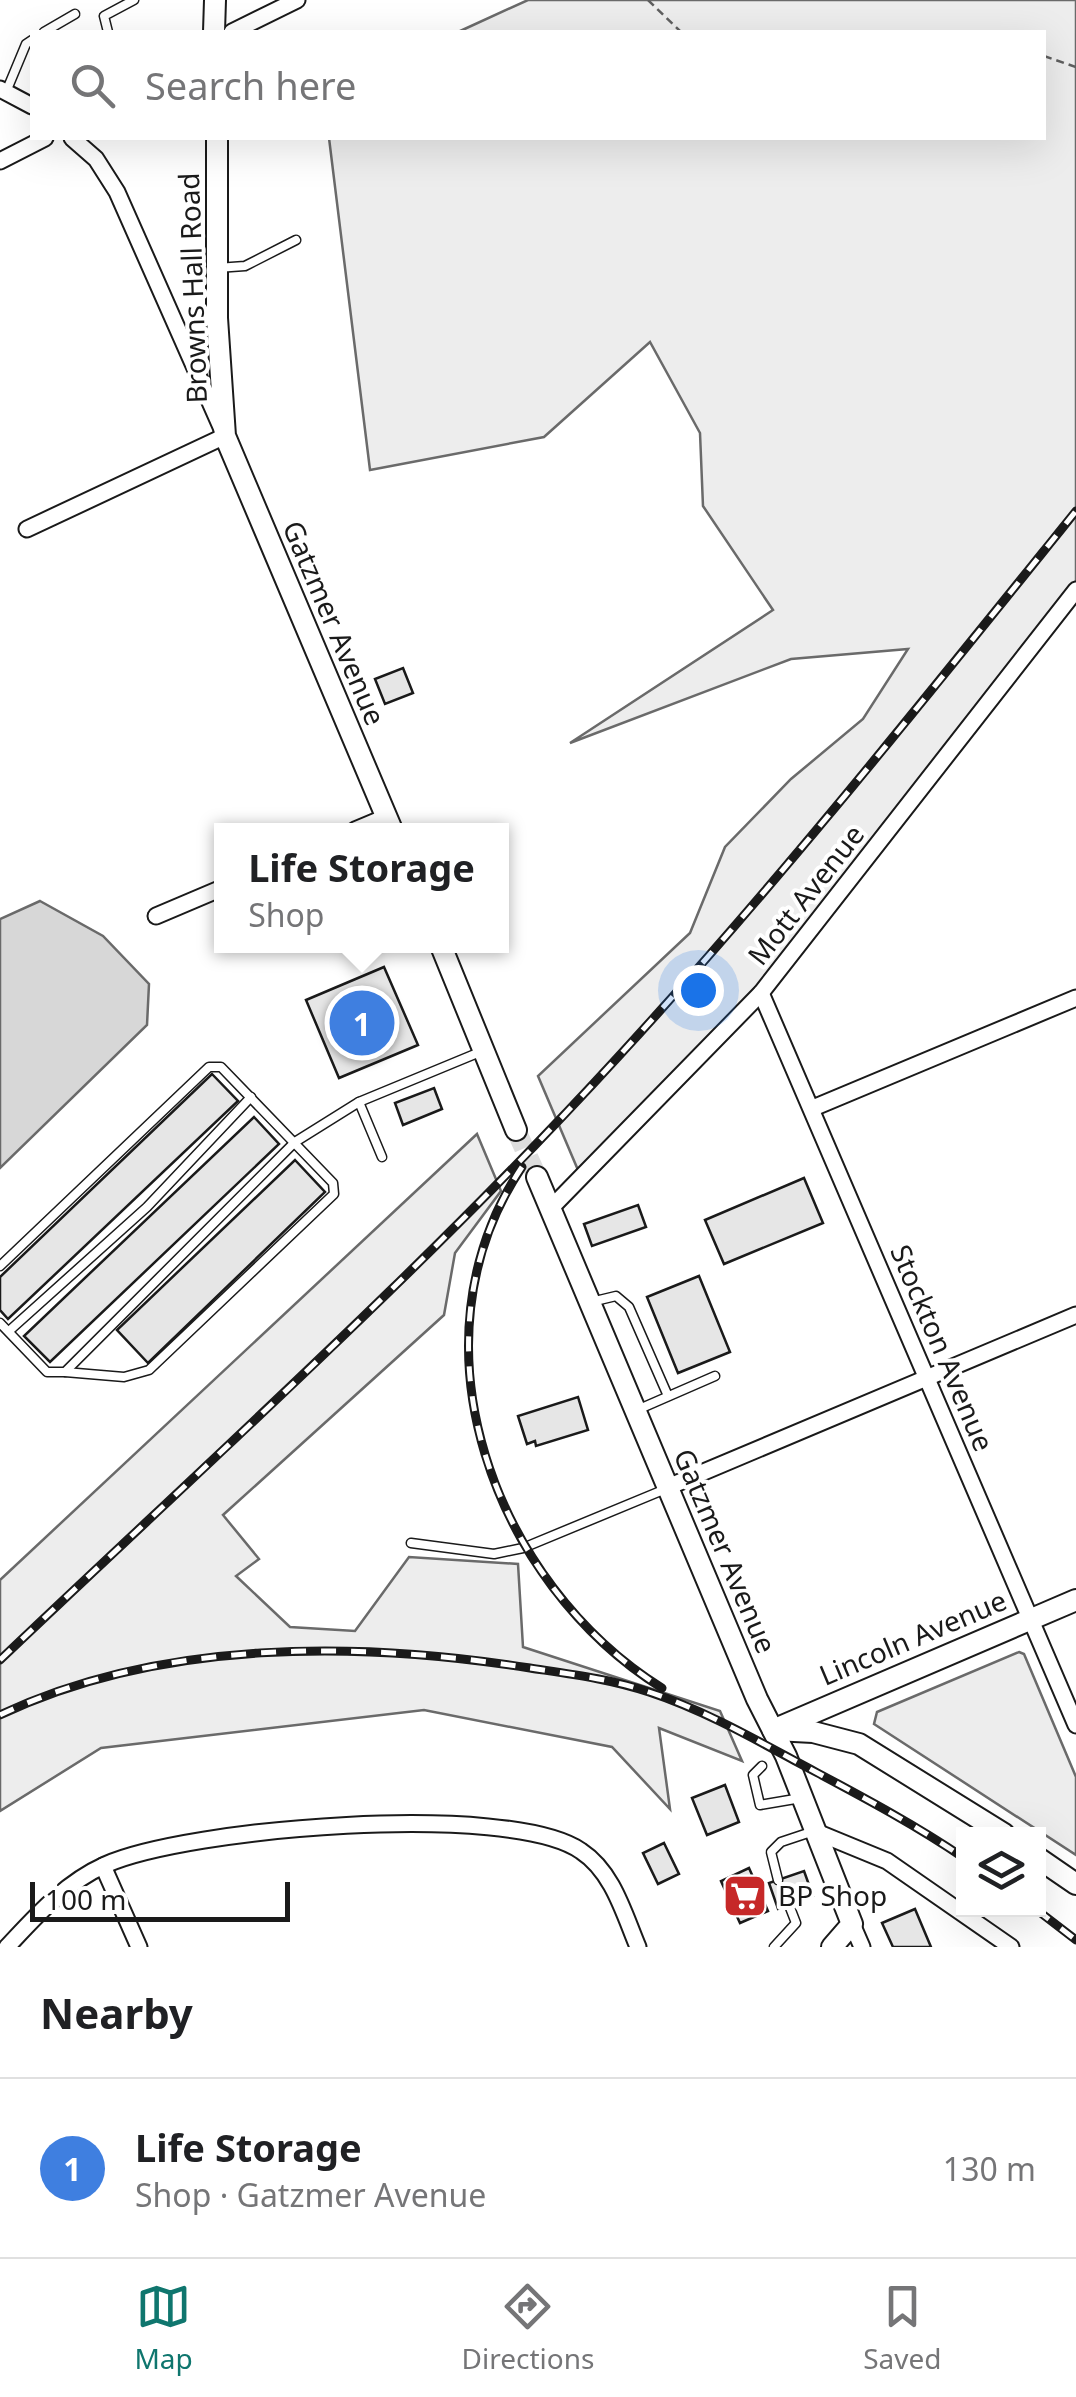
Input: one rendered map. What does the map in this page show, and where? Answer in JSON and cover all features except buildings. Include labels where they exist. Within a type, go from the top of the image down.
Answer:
[{"type":"street","points":[[214,30],[215,0]]},
{"type":"street","points":[[236,30],[296,0]]},
{"type":"street","points":[[3,90],[30,105]]},
{"type":"street","points":[[0,161],[41,140]]},
{"type":"street","points":[[27,529],[226,436],[117,192],[96,159],[74,140]]},
{"type":"street","name":"Browns Hall Road","points":[[216,140],[217,268],[226,436]]},
{"type":"street","name":"Gatzmer Avenue","points":[[226,436],[389,823]]},
{"type":"street","name":"Mott Avenue","points":[[550,1209],[762,992],[1076,590]]},
{"type":"street","points":[[156,916],[214,891]]},
{"type":"street","points":[[444,953],[516,1130]]},
{"type":"street","name":"Stockton Avenue","points":[[762,992],[1076,1725]]},
{"type":"street","points":[[813,1108],[1076,998]]},
{"type":"street","name":"Gatzmer Avenue","points":[[537,1177],[862,1947]]},
{"type":"street","points":[[668,1488],[1076,1315]]},
{"type":"street","name":"Lincoln Avenue","points":[[773,1730],[1076,1600]]},
{"type":"street","points":[[773,1730],[813,1732],[859,1744],[993,1827]]},
{"type":"street","points":[[8,1947],[55,1896],[103,1866],[158,1845],[245,1832],[485,1824],[552,1834],[584,1852],[606,1875],[638,1947]]},
{"type":"street","points":[[814,1831],[887,1861],[1011,1947]]},
{"type":"street","points":[[1046,1863],[1074,1881]]},
{"type":"street","points":[[103,1866],[140,1947]]},
{"type":"street","points":[[832,1947],[852,1924]]},
{"type":"lane","points":[[108,30],[104,16],[134,0]]},
{"type":"lane","points":[[47,30],[75,14]]},
{"type":"lane","points":[[3,90],[30,41]]},
{"type":"lane","points":[[217,268],[245,266],[296,240]]},
{"type":"lane","points":[[65,1372],[295,1142],[360,1102],[484,1050]]},
{"type":"lane","points":[[0,1266],[209,1067],[222,1067],[333,1183],[334,1194],[149,1370],[124,1377],[48,1372],[0,1323]]},
{"type":"lane","points":[[9,1332],[147,1207],[251,1098]]},
{"type":"lane","points":[[360,1102],[382,1157]]},
{"type":"lane","points":[[590,1302],[616,1296],[629,1307],[668,1396]]},
{"type":"lane","points":[[636,1410],[716,1376]]},
{"type":"lane","points":[[410,1543],[494,1554],[509,1551],[668,1488]]},
{"type":"lane","points":[[762,1766],[753,1775],[760,1805],[801,1798]]},
{"type":"lane","points":[[778,1880],[771,1852],[781,1842],[814,1831]]},
{"type":"lane","points":[[774,1947],[796,1923],[789,1905]]},
{"type":"path","points":[[648,0],[679,30]]},
{"type":"path","points":[[1046,57],[1076,67]]},
{"type":"shaded area","points":[[528,0],[1076,0],[1076,594],[757,994],[578,1170],[538,1076],[690,933],[725,847],[791,779],[863,719],[908,649],[791,659],[570,743],[773,610],[703,506],[700,433],[650,342],[544,437],[370,470],[329,140],[1046,140],[1046,30],[462,30]]},
{"type":"shaded area","points":[[40,901],[103,936],[149,984],[147,1025],[0,1168],[0,919]]},
{"type":"shaded area","points":[[477,1134],[501,1191],[455,1253],[444,1315],[223,1515],[259,1559],[236,1576],[290,1627],[355,1631],[409,1557],[518,1564],[523,1647],[720,1711],[742,1761],[659,1728],[670,1809],[612,1747],[424,1710],[101,1748],[0,1811],[0,1580]]},
{"type":"shaded area","points":[[1019,1652],[1024,1654],[1076,1777],[1076,1855],[1046,1836],[1046,1827],[1033,1827],[874,1724],[877,1712]]},
{"type":"tunnel","points":[[516,1130],[537,1177]]},
{"type":"railway","points":[[0,1660],[392,1289],[618,1057],[794,856],[1076,511]]},
{"type":"railway","points":[[522,1167],[487,1236],[471,1308],[470,1382],[485,1455],[513,1524],[553,1587],[603,1643],[662,1688]]},
{"type":"railway","points":[[0,1715],[62,1690],[126,1672],[261,1653],[398,1653],[560,1672],[635,1687],[707,1715],[883,1808],[956,1853]]},
{"type":"railway","points":[[1046,1917],[1076,1940]]},
{"type":"place","name":"Life Storage","points":[[362,1023]]},
{"type":"place","name":"BP Shop","points":[[745,1896]]}]
